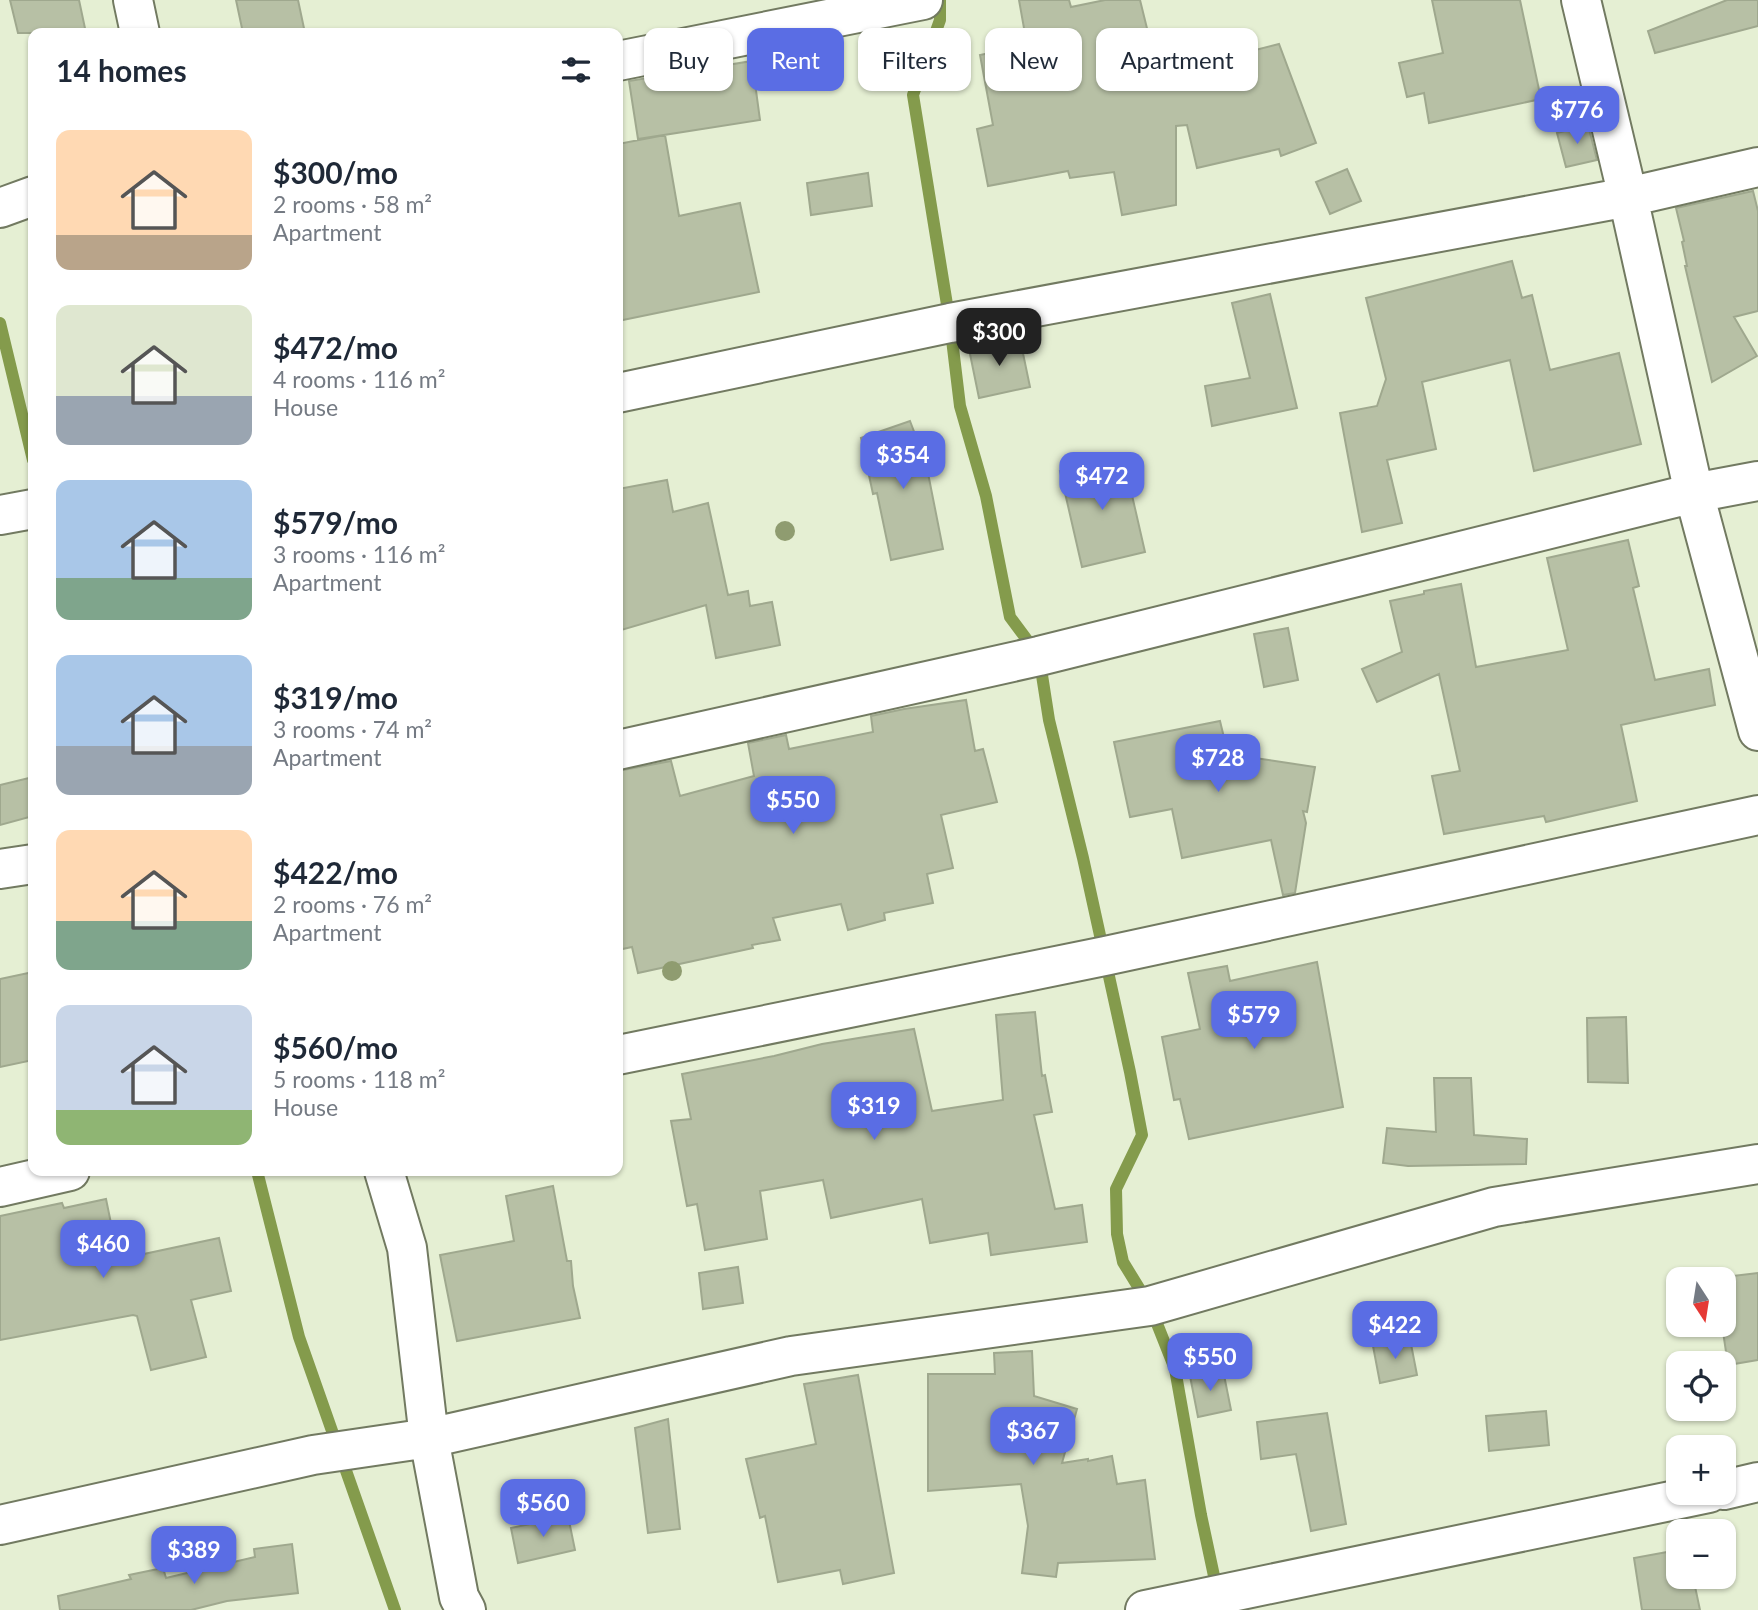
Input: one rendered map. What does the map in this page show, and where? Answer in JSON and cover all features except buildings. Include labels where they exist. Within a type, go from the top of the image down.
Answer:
[{"type":"street","points":[[133,0],[139,28]]},
{"type":"street","points":[[623,60],[923,0]]},
{"type":"street","points":[[1581,0],[1694,493],[1758,731]]},
{"type":"street","points":[[623,392],[950,323],[1628,197],[1758,167]]},
{"type":"street","points":[[0,208],[28,198]]},
{"type":"street","points":[[623,749],[1039,656],[1694,493],[1758,481]]},
{"type":"street","points":[[0,515],[28,510]]},
{"type":"street","points":[[623,1054],[1105,956],[1758,816]]},
{"type":"street","points":[[0,869],[28,865]]},
{"type":"street","points":[[0,1525],[313,1455],[429,1438],[791,1356],[1150,1306],[1493,1207],[1758,1164]]},
{"type":"street","points":[[0,1187],[48,1176]]},
{"type":"street","points":[[385,1176],[407,1248],[429,1438],[459,1597],[466,1610]]},
{"type":"street","points":[[1736,1487],[1758,1482]]},
{"type":"street","points":[[1145,1610],[1666,1502]]},
{"type":"waterway","points":[[940,0],[940,20],[913,95],[950,323],[960,406],[986,496],[1010,617],[1039,656],[1049,720],[1083,858],[1130,1072],[1142,1135],[1116,1189],[1117,1234],[1123,1262],[1150,1306],[1175,1369],[1217,1590]]},
{"type":"waterway","points":[[0,323],[28,439]]},
{"type":"waterway","points":[[258,1176],[299,1337],[395,1610]]}]
